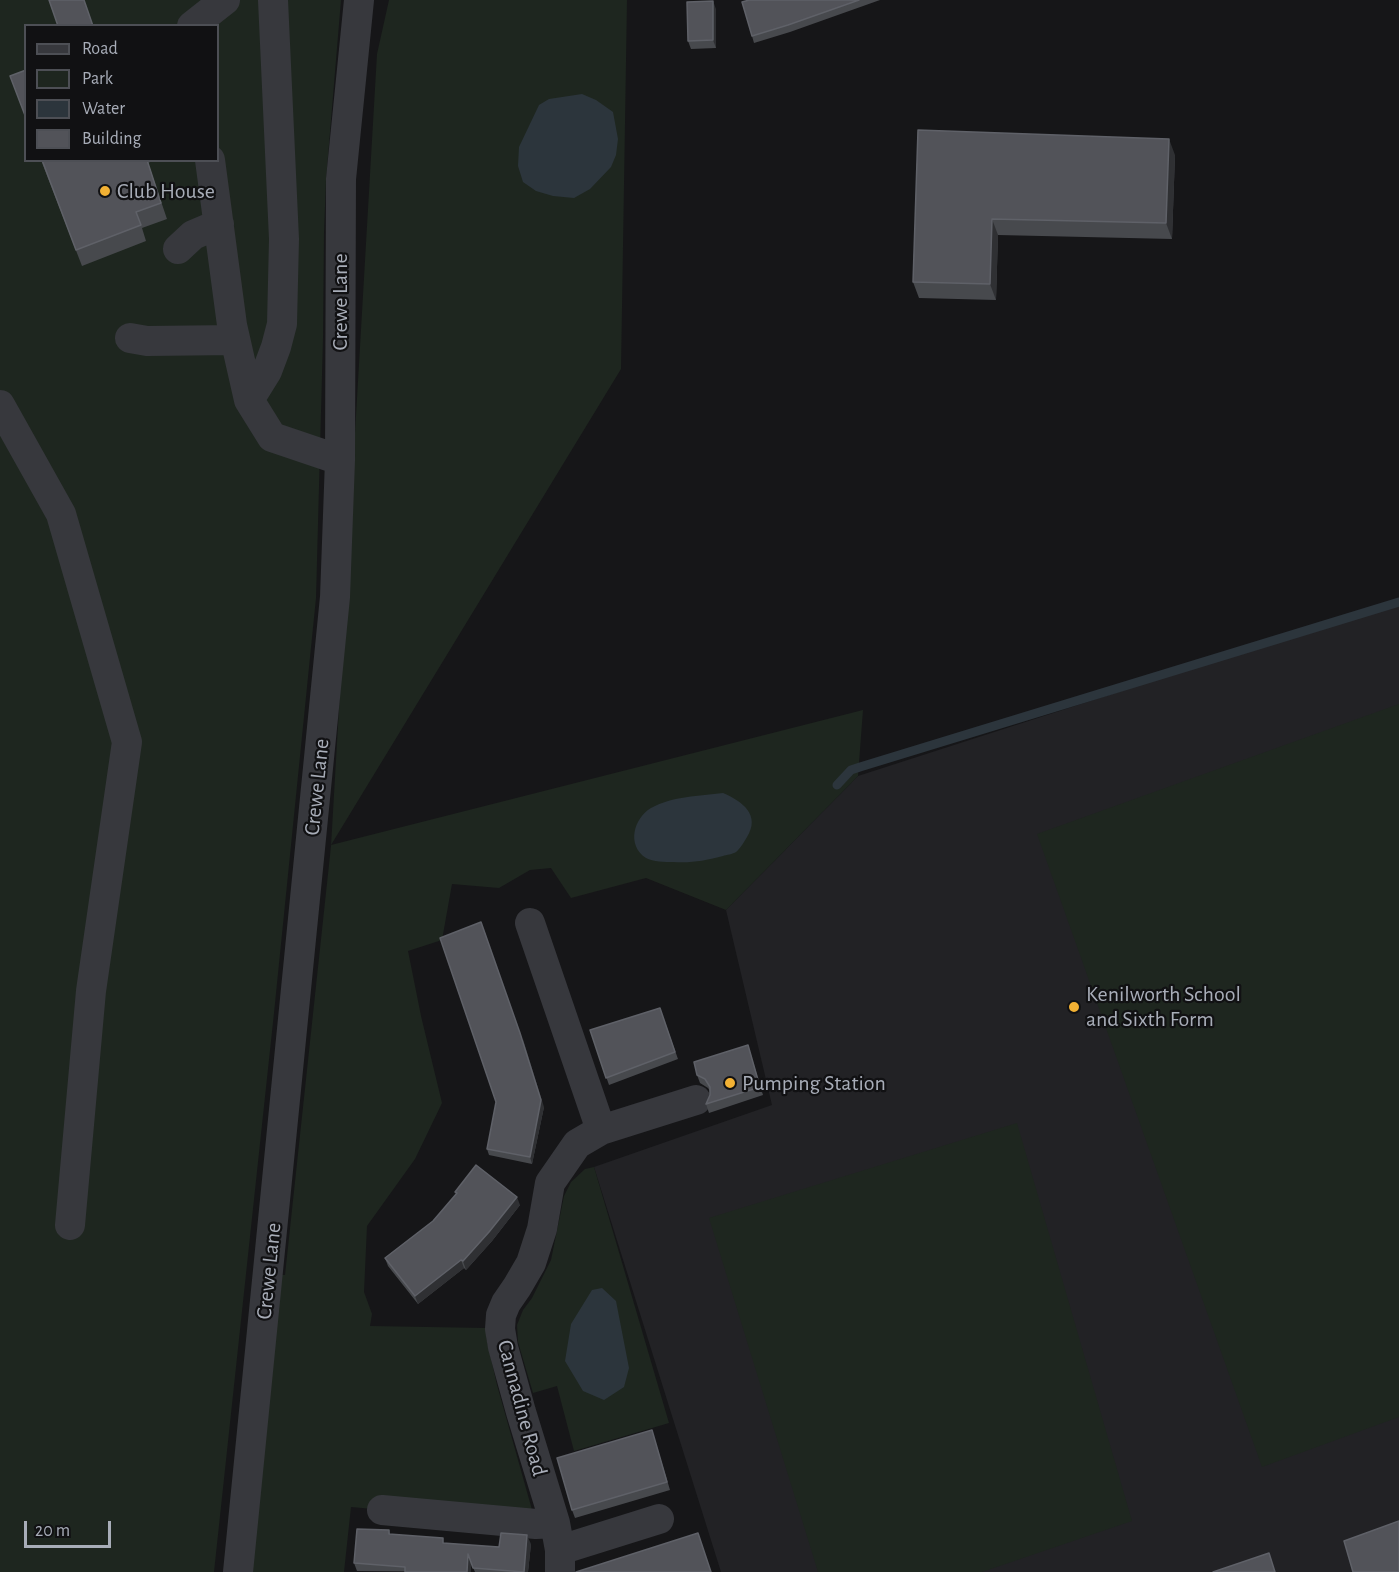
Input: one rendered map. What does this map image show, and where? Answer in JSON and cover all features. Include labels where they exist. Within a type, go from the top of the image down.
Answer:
[{"type":"street","points":[[195,24],[225,0]]},
{"type":"street","points":[[249,400],[267,371],[282,324],[284,239],[273,0]]},
{"type":"street","name":"Crewe Lane","points":[[238,1572],[335,597],[340,460],[341,179],[359,0]]},
{"type":"street","points":[[210,162],[232,325],[249,400],[272,437],[340,460]]},
{"type":"street","points":[[178,249],[193,235],[219,224]]},
{"type":"street","points":[[130,338],[147,341],[236,339]]},
{"type":"street","points":[[0,405],[61,514],[127,742],[92,992],[70,1225]]},
{"type":"street","points":[[530,923],[601,1130]]},
{"type":"street","name":"Cannadine Road","points":[[559,1548],[503,1347],[501,1315],[531,1263],[542,1229],[550,1183],[577,1144],[601,1130],[696,1100]]},
{"type":"street","points":[[382,1510],[536,1524],[559,1548],[659,1519]]},
{"type":"shaded area","name":"Kenilworth School and Sixth Form","points":[[1399,605],[1399,1572],[721,1572],[594,1167],[772,1105],[726,910],[858,776],[1202,665]]},
{"type":"green space","points":[[0,0],[341,0],[326,180],[316,598],[214,1572],[0,1572]]},
{"type":"green space","points":[[389,0],[627,0],[621,369],[331,845],[377,54]]},
{"type":"green space","points":[[1399,704],[1399,1417],[1262,1467],[1037,834]]},
{"type":"green space","points":[[863,710],[858,776],[726,910],[646,878],[571,898],[551,868],[530,870],[499,888],[452,884],[442,940],[408,951],[442,1103],[415,1159],[367,1226],[364,1292],[372,1314],[370,1326],[486,1328],[497,1385],[536,1524],[351,1507],[344,1572],[238,1572],[269,1274],[285,1275],[331,845]]},
{"type":"green space","points":[[1017,1123],[1132,1521],[982,1572],[818,1572],[709,1218]]},
{"type":"green space","points":[[594,1167],[669,1423],[574,1451],[557,1386],[533,1393],[518,1342],[517,1325],[551,1260],[564,1196],[571,1182],[585,1169]]},
{"type":"water","points":[[582,94],[596,100],[613,112],[618,139],[616,155],[611,167],[590,189],[574,198],[553,196],[536,191],[523,182],[518,166],[519,147],[539,105],[549,99]]},
{"type":"water","points":[[723,793],[737,800],[751,816],[751,829],[736,852],[692,862],[663,862],[646,858],[640,853],[634,839],[637,825],[645,812],[659,804],[677,799]]},
{"type":"water","points":[[602,1288],[616,1301],[629,1368],[624,1387],[604,1400],[583,1391],[565,1361],[571,1324],[592,1290]]},
{"type":"building","points":[[49,0],[84,0],[92,24],[57,24]]},
{"type":"building","points":[[749,0],[859,0],[752,36],[742,2]]},
{"type":"building","points":[[713,1],[713,40],[688,41],[687,2]]},
{"type":"building","points":[[24,71],[24,113],[10,76]]},
{"type":"building","points":[[918,130],[1169,139],[1166,223],[992,219],[990,284],[913,282]]},
{"type":"building","name":"Club House","points":[[43,162],[148,162],[161,203],[136,212],[141,225],[76,250]]},
{"type":"building","points":[[481,922],[541,1100],[530,1157],[487,1149],[496,1102],[440,938]]},
{"type":"building","points":[[660,1008],[675,1052],[606,1078],[590,1030]]},
{"type":"building","name":"Pumping Station","points":[[748,1045],[760,1087],[706,1104],[710,1095],[710,1087],[705,1079],[697,1075],[694,1062]]},
{"type":"building","points":[[476,1165],[517,1197],[463,1261],[461,1260],[415,1296],[385,1258],[433,1221],[457,1193],[455,1192]]},
{"type":"building","points":[[652,1430],[667,1482],[572,1510],[557,1458]]},
{"type":"building","points":[[1399,1521],[1399,1572],[1353,1572],[1344,1541]]},
{"type":"building","points":[[357,1529],[389,1530],[389,1534],[443,1538],[443,1543],[499,1547],[501,1533],[527,1535],[524,1572],[473,1568],[468,1554],[467,1572],[405,1572],[405,1567],[354,1563]]},
{"type":"building","points":[[698,1533],[711,1572],[576,1572]]},
{"type":"building","points":[[1269,1553],[1275,1572],[1213,1572]]},
{"type":"waterway","points":[[837,785],[851,770],[860,767],[1399,602]]},
{"type":"place","name":"Club House","points":[[105,191]]},
{"type":"place","name":"Kenilworth School and Sixth Form","points":[[1074,1007]]},
{"type":"place","name":"Pumping Station","points":[[730,1083]]}]
